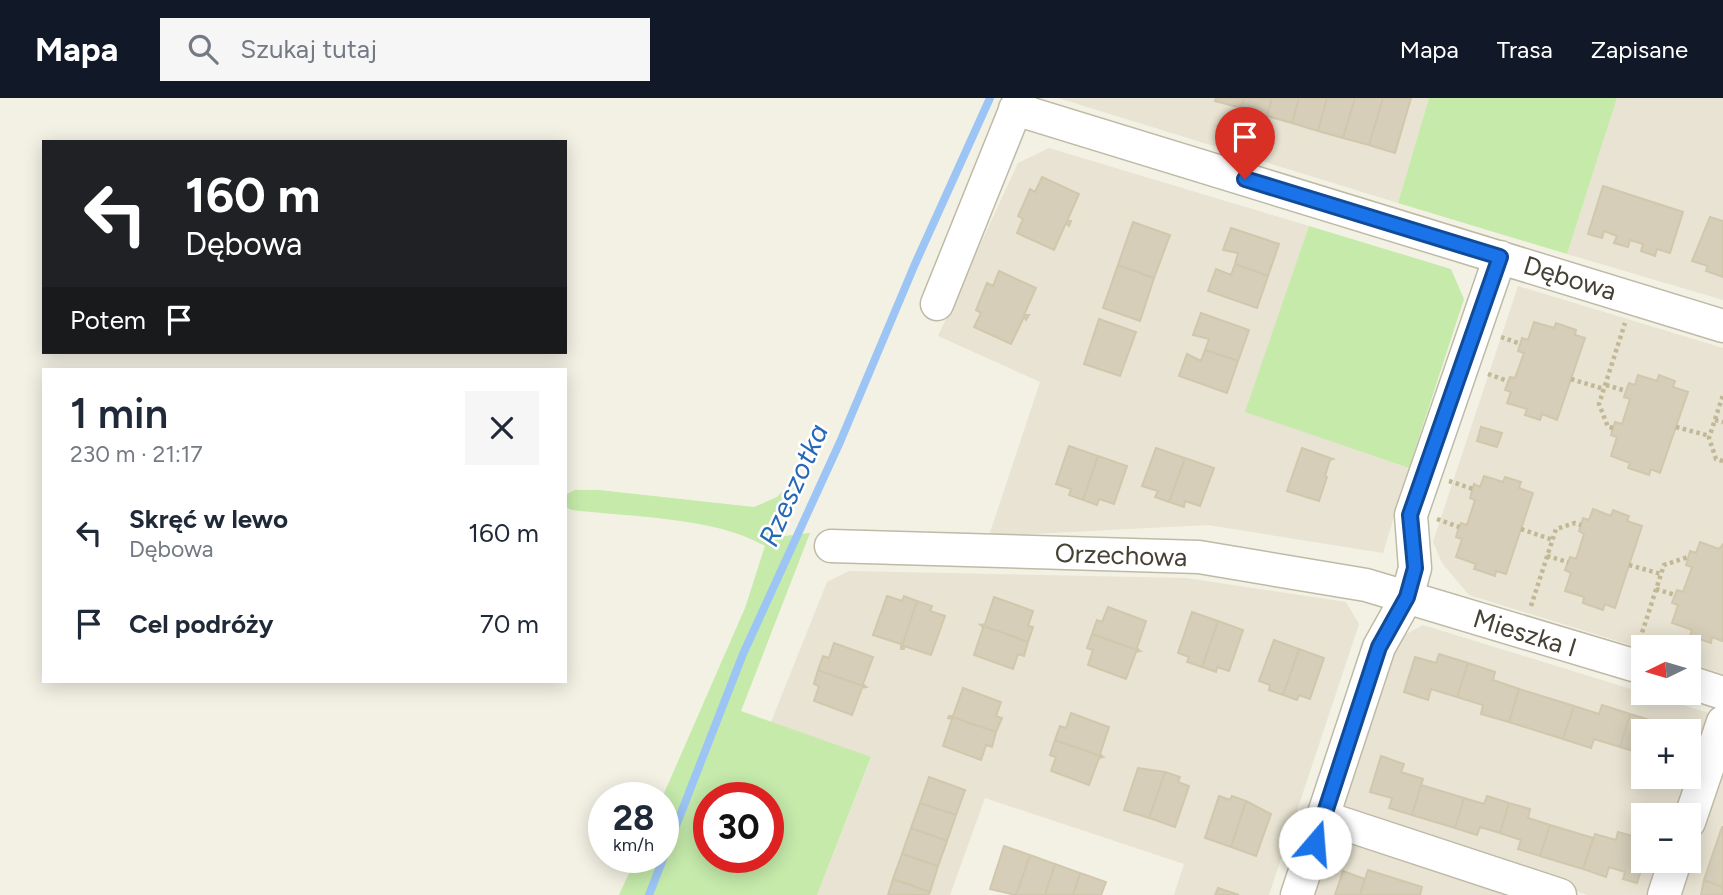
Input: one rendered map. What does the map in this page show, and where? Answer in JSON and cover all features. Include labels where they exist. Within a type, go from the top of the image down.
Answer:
[{"type":"street","name":"Dębowa","points":[[1018,103],[1723,326]]},
{"type":"street","points":[[937,304],[1018,103]]},
{"type":"street","points":[[1297,895],[1379,647],[1407,597],[1415,568],[1410,515],[1500,257]]},
{"type":"street","name":"Orzechowa","points":[[831,545],[1199,557],[1366,585],[1407,597]]},
{"type":"street","name":"Mieszka I","points":[[1407,597],[1631,657]]},
{"type":"street","points":[[1701,686],[1723,693]]},
{"type":"street","points":[[1695,803],[1723,722]]},
{"type":"street","points":[[1323,817],[1560,895]]},
{"type":"street","points":[[1664,895],[1671,873]]},
{"type":"path","points":[[1613,428],[1608,427],[1599,404],[1628,315]]},
{"type":"path","points":[[1497,335],[1521,344]]},
{"type":"path","points":[[1480,385],[1484,373],[1508,381]]},
{"type":"path","points":[[1571,379],[1626,391]]},
{"type":"path","points":[[1723,395],[1710,436],[1716,459],[1723,461]]},
{"type":"path","points":[[1715,420],[1723,422]]},
{"type":"path","points":[[1676,427],[1710,436]]},
{"type":"path","points":[[1445,492],[1453,469]]},
{"type":"path","points":[[1449,481],[1473,489]]},
{"type":"path","points":[[1433,531],[1437,516],[1459,527]]},
{"type":"path","points":[[1527,617],[1556,529],[1575,523],[1581,525]]},
{"type":"path","points":[[1521,529],[1553,540]]},
{"type":"path","points":[[1547,556],[1568,562]]},
{"type":"path","points":[[1645,635],[1664,565],[1688,557]]},
{"type":"path","points":[[1629,565],[1661,574]]},
{"type":"path","points":[[1656,589],[1675,595]]},
{"type":"shaded area","points":[[1058,98],[1429,98],[1398,203]]},
{"type":"shaded area","points":[[1617,98],[1723,98],[1723,300],[1567,254]]},
{"type":"shaded area","points":[[1049,148],[1309,226],[1246,412],[1409,468],[1383,553],[1208,525],[989,536],[1040,382],[938,336],[1018,163]]},
{"type":"shaded area","points":[[1518,286],[1723,348],[1723,674],[1701,667],[1701,635],[1631,635],[1631,645],[1469,595],[1442,563],[1433,542]]},
{"type":"shaded area","points":[[849,571],[1186,578],[1346,602],[1359,624],[1269,895],[1174,895],[1184,864],[985,798],[950,895],[817,895],[871,758],[771,722],[827,582]]},
{"type":"shaded area","points":[[1423,625],[1631,689],[1631,705],[1683,705],[1709,713],[1710,730],[1701,756],[1701,719],[1631,719],[1631,789],[1690,789],[1685,803],[1631,803],[1631,873],[1662,873],[1654,895],[1588,895],[1356,821],[1341,803],[1397,639]]},
{"type":"shaded area","points":[[1723,758],[1723,895],[1677,895],[1685,873],[1701,873],[1701,824]]},
{"type":"shaded area","points":[[1352,838],[1530,895],[1311,895],[1325,852],[1338,840]]},
{"type":"green space","points":[[1429,98],[1617,98],[1567,254],[1398,203]]},
{"type":"green space","points":[[1309,226],[1451,269],[1464,299],[1409,468],[1245,412]]},
{"type":"green space","points":[[800,473],[768,538],[810,533],[741,711],[871,757],[817,895],[619,895],[629,873],[679,873],[679,782],[669,782],[745,608],[765,546],[745,536],[697,524],[567,508],[567,494],[575,490],[599,490],[754,507],[777,497]]},
{"type":"building","points":[[1216,98],[1244,98],[1241,108],[1215,101]]},
{"type":"building","points":[[1244,98],[1272,98],[1267,116],[1241,108]]},
{"type":"building","points":[[1272,98],[1299,98],[1292,123],[1267,116]]},
{"type":"building","points":[[1299,98],[1327,98],[1318,131],[1292,123]]},
{"type":"building","points":[[1327,98],[1355,98],[1343,138],[1318,131]]},
{"type":"building","points":[[1355,98],[1383,98],[1369,145],[1343,138]]},
{"type":"building","points":[[1383,98],[1411,98],[1395,153],[1369,145]]},
{"type":"building","points":[[1042,177],[1079,194],[1067,221],[1071,221],[1069,226],[1066,223],[1054,250],[1017,233],[1023,219],[1018,216],[1030,189],[1035,192]]},
{"type":"building","points":[[1603,186],[1683,212],[1670,253],[1657,249],[1655,256],[1641,251],[1643,244],[1630,240],[1628,247],[1614,243],[1617,236],[1604,231],[1602,238],[1588,234]]},
{"type":"building","points":[[1710,217],[1723,221],[1723,277],[1706,271],[1708,266],[1692,261]]},
{"type":"building","points":[[1133,222],[1170,235],[1154,278],[1118,265]]},
{"type":"building","points":[[1231,228],[1279,244],[1268,276],[1235,264],[1238,253],[1223,250]]},
{"type":"building","points":[[1235,264],[1268,276],[1257,308],[1208,291],[1216,269],[1231,275]]},
{"type":"building","points":[[1118,265],[1154,278],[1140,321],[1103,308]]},
{"type":"building","points":[[999,271],[1036,288],[1024,315],[1029,315],[1026,320],[1024,317],[1011,344],[974,327],[981,313],[976,310],[987,283],[993,286]]},
{"type":"building","points":[[1201,313],[1249,330],[1238,361],[1205,350],[1209,339],[1193,335]]},
{"type":"building","points":[[1099,319],[1136,332],[1120,376],[1084,364]]},
{"type":"building","points":[[1534,322],[1554,328],[1556,323],[1576,330],[1575,335],[1585,338],[1557,420],[1542,414],[1540,420],[1525,415],[1527,409],[1507,403],[1511,392],[1505,390],[1510,377],[1515,378],[1524,353],[1518,351],[1522,338],[1528,340]]},
{"type":"building","points":[[1205,350],[1238,361],[1227,393],[1179,376],[1187,354],[1201,361]]},
{"type":"building","points":[[1638,375],[1657,381],[1659,375],[1675,381],[1673,387],[1688,392],[1660,473],[1651,469],[1649,475],[1628,468],[1630,463],[1611,456],[1617,437],[1611,435],[1615,422],[1622,424],[1630,399],[1624,397],[1629,383],[1635,385]]},
{"type":"building","points":[[1481,427],[1502,433],[1497,447],[1477,441]]},
{"type":"building","points":[[1069,446],[1098,456],[1083,500],[1069,495],[1071,489],[1056,484]]},
{"type":"building","points":[[1156,448],[1185,458],[1169,502],[1155,497],[1158,491],[1142,486]]},
{"type":"building","points":[[1302,448],[1333,459],[1330,460],[1319,501],[1287,491]]},
{"type":"building","points":[[1098,456],[1127,466],[1114,504],[1099,499],[1097,505],[1083,500]]},
{"type":"building","points":[[1185,458],[1214,468],[1200,506],[1185,501],[1184,507],[1169,502]]},
{"type":"building","points":[[1484,476],[1503,482],[1505,477],[1521,482],[1519,488],[1533,493],[1506,574],[1496,571],[1495,576],[1474,569],[1476,564],[1456,557],[1462,539],[1456,537],[1459,527],[1461,523],[1467,525],[1475,500],[1470,498],[1474,484],[1480,487]]},
{"type":"building","points":[[1593,509],[1611,516],[1613,510],[1629,516],[1627,521],[1642,526],[1615,608],[1605,604],[1603,610],[1583,603],[1584,597],[1565,591],[1571,573],[1565,570],[1570,557],[1576,559],[1584,534],[1579,531],[1583,518],[1589,520]]},
{"type":"building","points":[[1700,542],[1719,549],[1723,544],[1722,641],[1712,637],[1711,643],[1701,640],[1701,635],[1690,635],[1692,630],[1672,623],[1678,605],[1672,603],[1677,590],[1683,592],[1692,567],[1686,565],[1690,551],[1696,553]]},
{"type":"building","points":[[887,596],[902,601],[904,596],[917,601],[901,649],[901,644],[873,635]]},
{"type":"building","points":[[994,597],[1033,611],[1028,626],[1033,627],[1028,642],[981,625],[985,624]]},
{"type":"building","points":[[917,601],[932,606],[930,611],[945,616],[931,655],[904,646],[904,649],[901,649]]},
{"type":"building","points":[[1108,607],[1146,621],[1137,648],[1140,651],[1092,634],[1097,620],[1102,622]]},
{"type":"building","points":[[1192,612],[1218,621],[1202,667],[1187,662],[1189,657],[1178,653]]},
{"type":"building","points":[[1218,621],[1243,630],[1229,671],[1217,667],[1216,672],[1202,667]]},
{"type":"building","points":[[981,625],[1028,642],[1024,656],[1018,654],[1013,669],[974,655],[983,628]]},
{"type":"building","points":[[1092,634],[1140,651],[1136,652],[1126,679],[1088,665],[1093,650],[1087,648]]},
{"type":"building","points":[[1274,640],[1299,649],[1283,695],[1269,690],[1270,685],[1259,681]]},
{"type":"building","points":[[834,643],[873,657],[863,684],[866,687],[818,670],[823,656],[829,658]]},
{"type":"building","points":[[1299,649],[1324,658],[1310,699],[1299,695],[1297,700],[1283,695]]},
{"type":"building","points":[[1439,654],[1468,663],[1457,697],[1431,689],[1428,700],[1404,692],[1415,657],[1436,663]]},
{"type":"building","points":[[1468,663],[1495,672],[1493,680],[1519,689],[1509,722],[1481,714],[1483,705],[1457,697]]},
{"type":"building","points":[[818,670],[866,687],[862,688],[852,715],[814,701],[819,686],[814,684]]},
{"type":"building","points":[[963,688],[1001,702],[996,716],[1002,718],[996,732],[949,716],[953,716]]},
{"type":"building","points":[[1519,689],[1574,706],[1563,739],[1509,722]]},
{"type":"building","points":[[1602,705],[1630,714],[1620,747],[1594,739],[1591,748],[1563,739],[1574,706],[1599,714]]},
{"type":"building","points":[[1071,713],[1109,727],[1100,754],[1103,757],[1055,740],[1060,726],[1066,728]]},
{"type":"building","points":[[1630,714],[1646,719],[1631,719],[1631,750],[1620,747]]},
{"type":"building","points":[[949,716],[996,732],[992,747],[986,745],[981,760],[943,746],[952,719],[948,718]]},
{"type":"building","points":[[1055,740],[1103,757],[1099,758],[1089,785],[1051,771],[1056,757],[1050,755]]},
{"type":"building","points":[[1381,756],[1404,764],[1401,772],[1423,779],[1412,815],[1389,808],[1392,798],[1370,792]]},
{"type":"building","points":[[1138,768],[1165,772],[1149,818],[1124,810]]},
{"type":"building","points":[[1165,772],[1180,777],[1178,782],[1189,786],[1175,827],[1149,818]]},
{"type":"building","points":[[929,777],[965,790],[956,815],[920,803]]},
{"type":"building","points":[[1421,785],[1464,798],[1455,828],[1412,815]]},
{"type":"building","points":[[1219,796],[1230,800],[1232,796],[1246,801],[1231,847],[1205,838]]},
{"type":"building","points":[[1487,796],[1509,803],[1500,833],[1480,827],[1477,835],[1455,828],[1464,798],[1484,804]]},
{"type":"building","points":[[1246,801],[1271,814],[1256,856],[1231,847]]},
{"type":"building","points":[[920,803],[956,815],[947,841],[911,828]]},
{"type":"building","points":[[1509,803],[1530,809],[1528,818],[1550,825],[1540,856],[1518,849],[1521,840],[1500,833]]},
{"type":"building","points":[[1550,825],[1593,838],[1583,869],[1540,856]]},
{"type":"building","points":[[1723,827],[1723,887],[1704,880]]},
{"type":"building","points":[[911,828],[947,841],[938,866],[902,854]]},
{"type":"building","points":[[1618,832],[1631,836],[1631,873],[1640,873],[1637,883],[1623,879],[1625,872],[1609,867],[1606,877],[1583,869],[1595,834],[1616,840]]},
{"type":"building","points":[[1004,846],[1030,855],[1016,895],[990,889]]},
{"type":"building","points":[[902,854],[938,866],[930,892],[893,879]]},
{"type":"building","points":[[1030,855],[1055,864],[1045,895],[1016,895]]},
{"type":"building","points":[[1055,864],[1080,873],[1073,895],[1045,895]]},
{"type":"building","points":[[1368,870],[1422,887],[1420,895],[1360,895]]},
{"type":"building","points":[[1343,871],[1365,879],[1360,895],[1335,895]]},
{"type":"building","points":[[1080,873],[1106,882],[1101,895],[1073,895]]},
{"type":"building","points":[[893,879],[930,892],[928,895],[888,895]]},
{"type":"building","points":[[1704,880],[1723,887],[1723,895],[1701,895]]},
{"type":"building","points":[[1218,888],[1239,895],[1215,895]]},
{"type":"waterway","name":"Rzeszotka","points":[[649,895],[743,654],[840,442],[915,264],[990,98]]},
{"type":"route","points":[[1245,179],[1500,257],[1410,515],[1410,539],[1415,568],[1407,597],[1379,647],[1315,843]]}]
